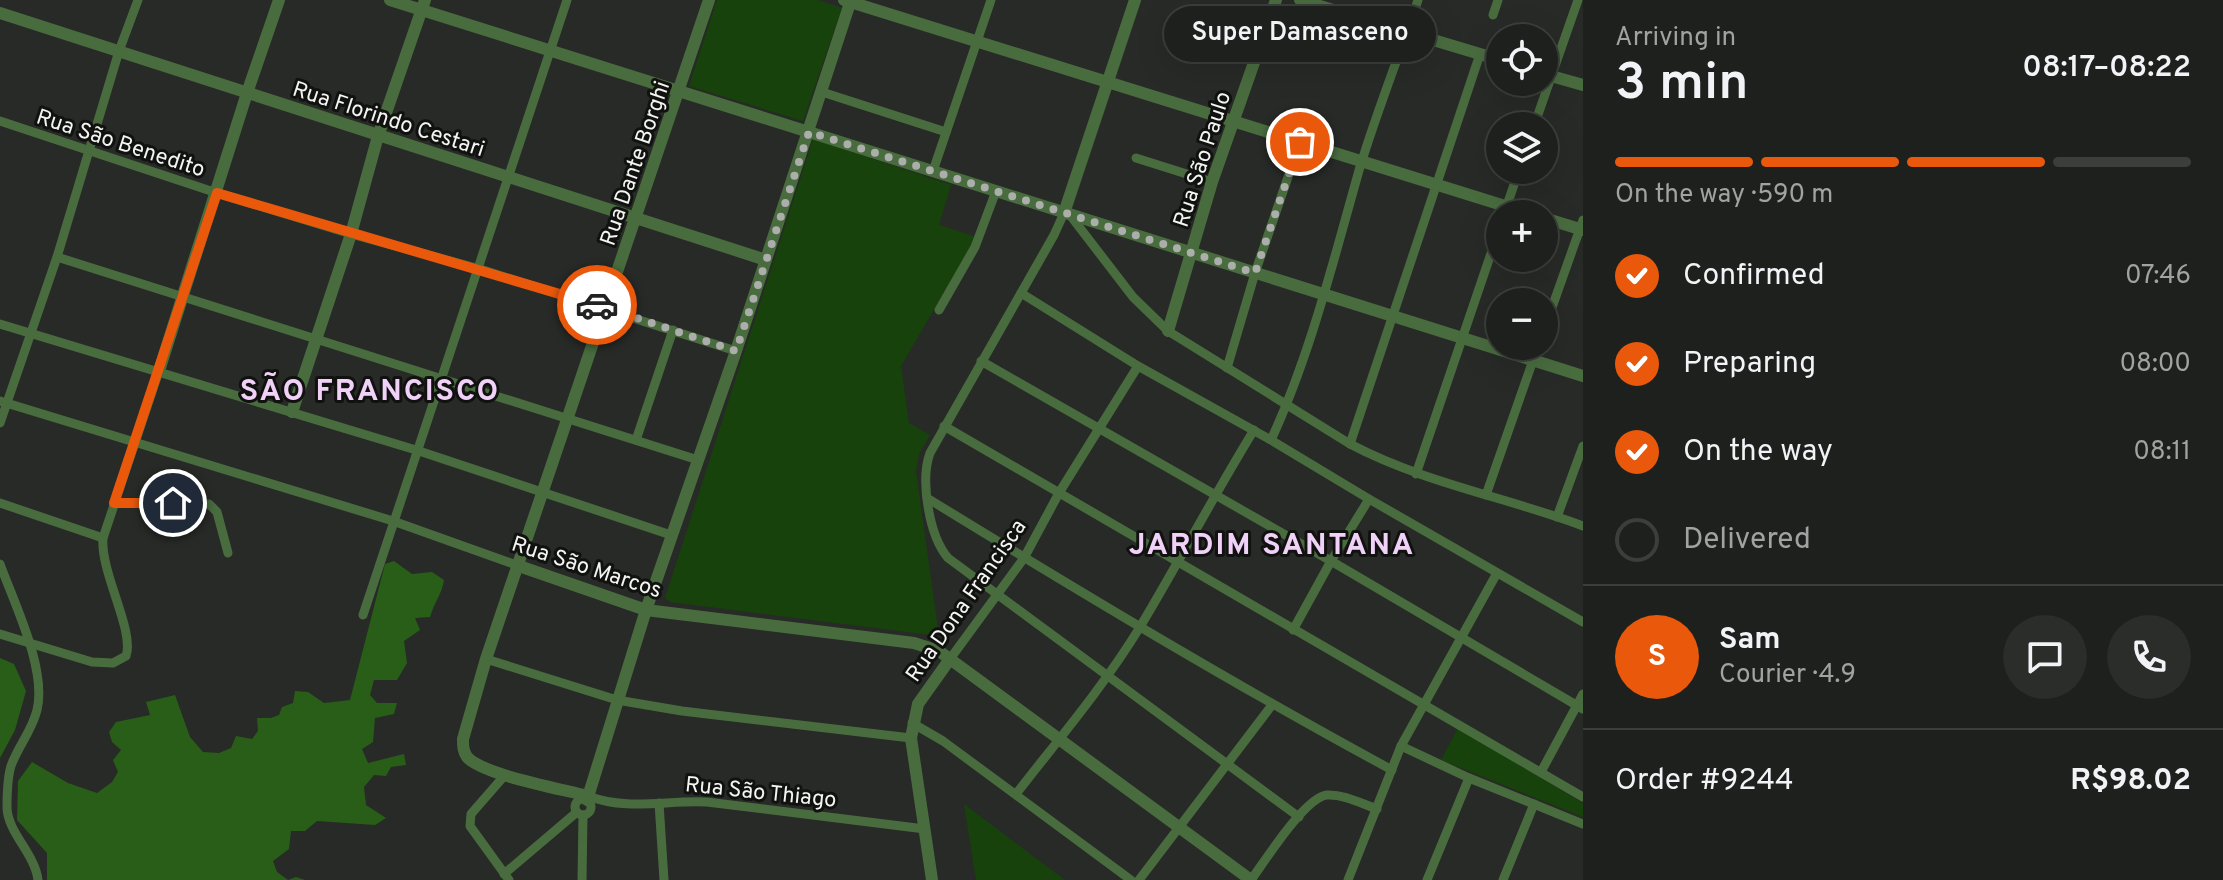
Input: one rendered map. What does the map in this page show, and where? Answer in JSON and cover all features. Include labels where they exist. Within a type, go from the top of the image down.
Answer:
[{"type":"street","points":[[0,423],[3,402],[32,334],[91,152],[119,51],[138,0]]},
{"type":"street","points":[[0,634],[92,662],[113,663],[123,659],[128,652],[128,641],[104,562],[103,538],[279,0]]},
{"type":"street","points":[[390,0],[424,5],[551,51],[1583,376]]},
{"type":"street","points":[[363,615],[567,0]]},
{"type":"street","name":"Rua Dante Borghi","points":[[462,749],[486,659],[545,493],[709,0]]},
{"type":"street","points":[[933,171],[991,0]]},
{"type":"street","points":[[1135,0],[1067,214],[944,426],[926,464],[927,498],[939,544],[948,558],[1299,817]]},
{"type":"street","name":"Rua São Paulo","points":[[1168,331],[1212,182],[1276,0]]},
{"type":"street","points":[[1300,0],[1486,56]]},
{"type":"street","points":[[1271,440],[1286,405],[1362,162],[1418,0]]},
{"type":"street","points":[[1493,15],[1498,0]]},
{"type":"street","points":[[1558,50],[1578,0]]},
{"type":"street","points":[[582,880],[577,802],[587,798],[671,535],[809,132],[849,1],[1486,203]]},
{"type":"street","points":[[292,412],[351,234],[378,136],[424,5]]},
{"type":"street","name":"Rua Florindo Cestari","points":[[0,13],[766,260]]},
{"type":"street","points":[[1350,444],[1480,54]]},
{"type":"street","points":[[1558,78],[1583,85]]},
{"type":"street","points":[[822,92],[946,132]]},
{"type":"street","name":"Rua São Benedito","points":[[0,121],[217,193],[480,269],[736,351]]},
{"type":"street","points":[[1227,368],[1255,273],[1300,142]]},
{"type":"street","points":[[1136,158],[1212,182]]},
{"type":"street","points":[[939,310],[975,247],[996,191]]},
{"type":"street","points":[[1067,214],[1133,297],[1168,331],[1350,444],[1416,474],[1583,526]]},
{"type":"street","points":[[1558,221],[1582,227],[1558,292]]},
{"type":"street","points":[[57,257],[698,460]]},
{"type":"street","points":[[1416,474],[1486,268]]},
{"type":"street","points":[[1021,293],[1138,366],[1583,622]]},
{"type":"street","points":[[0,324],[416,450],[671,535]]},
{"type":"street","points":[[636,440],[673,330]]},
{"type":"street","points":[[981,361],[1580,707]]},
{"type":"street","points":[[1486,495],[1533,361]]},
{"type":"street","name":"Rua Dona Francisca","points":[[932,880],[911,738],[918,704],[1024,558],[1059,493],[1138,366]]},
{"type":"street","name":"Rua São Marcos","points":[[3,402],[393,521],[646,610],[914,643],[939,651],[1251,880]]},
{"type":"street","points":[[944,426],[1583,797]]},
{"type":"street","points":[[1016,794],[1140,628],[1254,430]]},
{"type":"street","points":[[1557,517],[1583,446]]},
{"type":"street","points":[[927,498],[1140,628],[1392,770]]},
{"type":"street","points":[[1293,630],[1369,499]]},
{"type":"street","points":[[0,503],[103,538]]},
{"type":"street","points":[[114,503],[209,504],[217,512],[228,553]]},
{"type":"street","points":[[0,564],[35,664],[39,687],[38,707],[31,730],[11,765],[7,813],[34,863],[38,880]]},
{"type":"street","points":[[1348,880],[1401,746],[1497,573]]},
{"type":"street","points":[[486,659],[617,700],[682,711],[911,738]]},
{"type":"street","points":[[1541,772],[1580,707],[1583,694]]},
{"type":"street","points":[[1139,880],[1272,705]]},
{"type":"street","points":[[912,723],[943,741],[1131,880]]},
{"type":"street","points":[[1401,746],[1469,778],[1583,824]]},
{"type":"street","name":"Rua São Thiago","points":[[462,749],[469,759],[505,775],[608,804],[637,806],[707,802],[925,829]]},
{"type":"street","points":[[505,775],[476,807],[470,819],[474,834],[506,877],[580,814]]},
{"type":"street","points":[[1427,880],[1469,778]]},
{"type":"street","points":[[1251,880],[1299,817],[1318,798],[1331,795],[1377,809]]},
{"type":"street","points":[[659,803],[664,880]]},
{"type":"street","points":[[1503,880],[1534,804]]},
{"type":"green space","points":[[717,0],[818,0],[842,8],[803,121],[689,86]]},
{"type":"green space","points":[[813,139],[951,185],[939,225],[974,236],[974,241],[901,366],[909,423],[930,435],[919,454],[916,471],[939,636],[670,602],[665,598]]},
{"type":"green space","points":[[394,561],[412,574],[432,572],[444,580],[443,585],[430,617],[415,618],[420,630],[404,641],[407,663],[397,680],[374,680],[370,695],[377,703],[397,703],[394,714],[375,718],[373,742],[362,749],[368,763],[404,754],[406,765],[391,767],[386,776],[374,775],[364,787],[366,805],[386,818],[375,825],[317,821],[305,831],[291,831],[289,849],[273,861],[277,872],[288,880],[47,880],[47,853],[17,820],[18,781],[32,762],[68,783],[97,793],[112,782],[118,772],[113,760],[121,750],[112,742],[109,732],[116,722],[150,715],[146,702],[175,695],[190,737],[203,752],[219,753],[231,748],[236,736],[252,739],[258,731],[257,718],[279,715],[282,707],[293,703],[295,691],[308,692],[324,703],[350,700],[385,564]]},
{"type":"green space","points":[[0,658],[14,664],[26,691],[15,730],[0,758]]},
{"type":"green space","points":[[1458,728],[1583,803],[1583,817],[1441,760]]},
{"type":"green space","points":[[964,804],[1065,880],[976,880]]},
{"type":"way so far","points":[[597,305],[736,351],[809,132],[1255,273],[1300,142]]},
{"type":"place","name":"Super Damasceno","points":[[1300,142]]},
{"type":"district","name":"SÃO FRANCISCO","points":[[370,390]]},
{"type":"district","name":"JARDIM SANTANA","points":[[1272,544]]},
{"type":"route","points":[[173,503],[114,503],[217,193],[597,305]]}]
